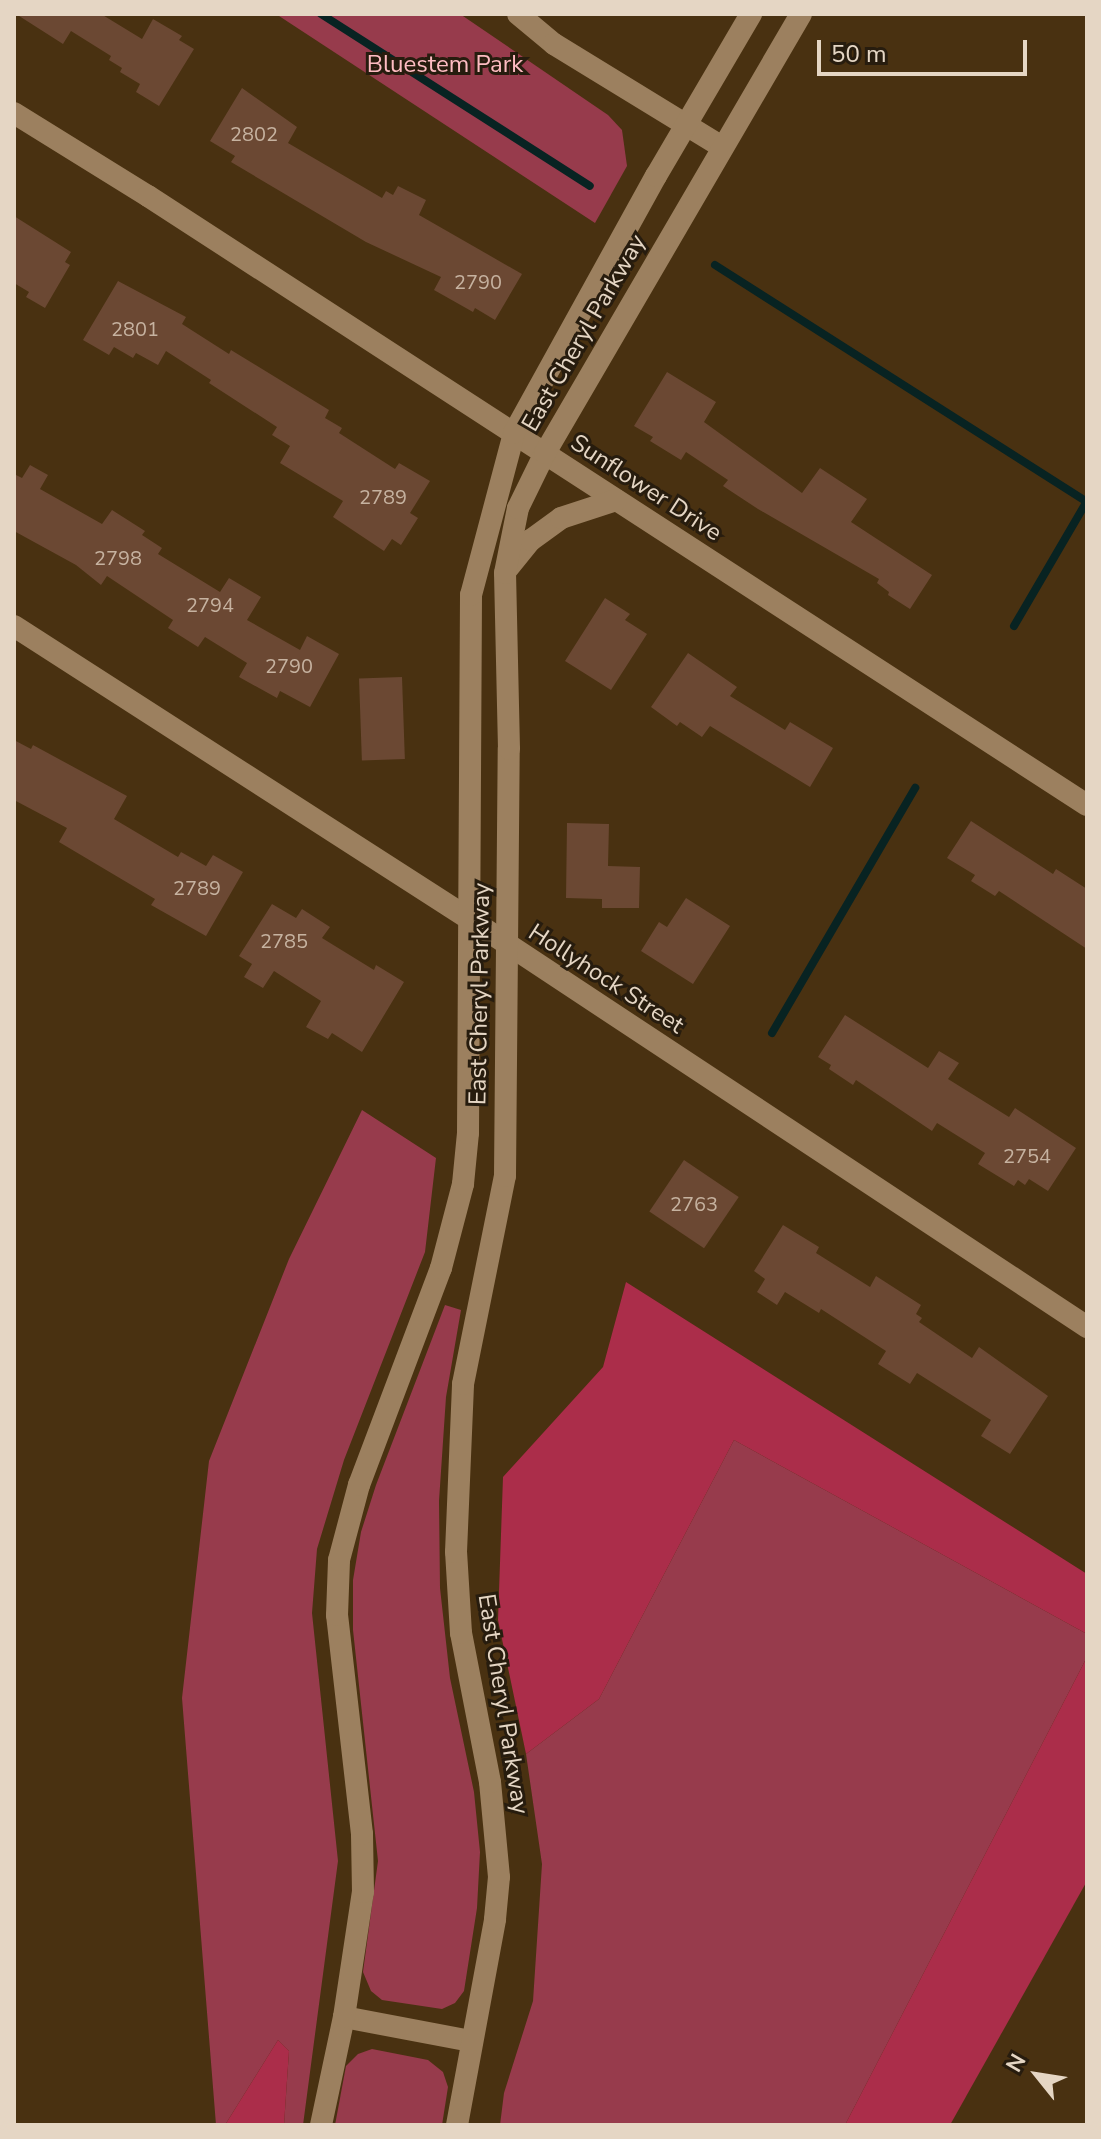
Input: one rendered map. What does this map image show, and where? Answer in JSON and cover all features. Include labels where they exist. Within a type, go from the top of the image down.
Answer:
[{"type":"street","points":[[518,14],[554,44],[722,147]]},
{"type":"street","name":"East Cheryl Parkway","points":[[321,2125],[344,2017],[363,1892],[363,1849],[337,1615],[339,1560],[359,1485],[441,1268],[463,1184],[468,1118],[471,595],[514,433],[751,14]]},
{"type":"street","name":"East Cheryl Parkway","points":[[457,2125],[495,1919],[499,1877],[490,1782],[461,1633],[456,1552],[457,1470],[463,1384],[505,1176],[509,749],[505,573],[518,508],[545,453],[801,14]]},
{"type":"street","name":"Sunflower Drive","points":[[14,113],[1087,805]]},
{"type":"street","points":[[505,573],[531,540],[561,518],[616,500]]},
{"type":"street","name":"Hollyhock Street","points":[[14,626],[468,918],[1087,1327]]},
{"type":"street","points":[[344,2017],[471,2041]]},
{"type":"green space","name":"Bluestem Park","points":[[276,14],[460,14],[608,115],[622,130],[627,166],[595,223]]},
{"type":"green space","points":[[362,1110],[436,1158],[425,1252],[344,1460],[317,1549],[312,1613],[338,1861],[303,2125],[284,2125],[289,2051],[278,2040],[225,2125],[216,2125],[182,1698],[209,1461],[289,1259]]},
{"type":"green space","points":[[445,1305],[461,1310],[446,1397],[439,1501],[440,1588],[450,1678],[474,1792],[480,1852],[477,1908],[464,1991],[455,2003],[442,2009],[382,2000],[371,1991],[363,1972],[378,1861],[353,1630],[353,1580],[361,1532],[376,1485]]},
{"type":"green space","points":[[734,1440],[1087,1634],[1087,1657],[845,2125],[500,2125],[504,2093],[533,2001],[542,1864],[526,1754],[599,1699]]},
{"type":"green space","points":[[372,2049],[428,2060],[443,2072],[448,2087],[442,2125],[335,2125],[346,2066],[358,2054]]},
{"type":"shaded area","points":[[626,1282],[1087,1574],[1087,1634],[734,1440],[599,1699],[526,1754],[498,1620],[503,1477],[603,1367]]},
{"type":"shaded area","points":[[1087,1657],[1087,1881],[950,2125],[845,2125]]},
{"type":"shaded area","points":[[278,2040],[289,2051],[284,2125],[225,2125]]},
{"type":"building","points":[[16,14],[101,14],[142,39],[153,19],[182,36],[179,40],[194,49],[159,106],[136,92],[140,84],[120,72],[122,68],[109,60],[111,56],[71,31],[63,44]]},
{"type":"building","points":[[242,88],[297,127],[288,143],[382,198],[386,191],[393,195],[398,186],[426,200],[419,215],[522,274],[495,320],[475,308],[473,312],[434,290],[441,277],[366,242],[231,162],[235,156],[210,141]]},
{"type":"building","points":[[14,216],[71,252],[65,262],[70,265],[45,308],[26,297],[29,292],[14,283]]},
{"type":"building","points":[[118,281],[186,317],[182,324],[329,410],[325,418],[342,428],[339,433],[395,469],[399,463],[430,481],[410,513],[418,518],[401,545],[392,539],[384,551],[333,517],[343,501],[280,463],[290,446],[272,435],[277,427],[209,383],[211,380],[166,351],[158,365],[136,353],[133,358],[114,347],[109,355],[83,340]]},
{"type":"building","points":[[667,372],[716,402],[704,422],[802,493],[820,468],[867,499],[851,522],[932,575],[910,609],[888,595],[889,592],[877,583],[879,579],[723,486],[728,480],[686,452],[681,460],[650,441],[653,437],[634,426]]},
{"type":"building","points":[[30,465],[48,475],[40,489],[102,524],[112,510],[145,531],[142,535],[162,548],[158,554],[220,592],[229,578],[261,597],[247,620],[300,650],[307,636],[339,654],[310,707],[280,691],[277,698],[239,677],[247,663],[205,637],[198,647],[168,628],[173,620],[107,576],[101,585],[76,565],[14,531],[14,474],[22,478]]},
{"type":"building","points":[[605,598],[630,614],[625,620],[647,634],[611,690],[565,661]]},
{"type":"building","points":[[688,653],[737,687],[730,696],[785,730],[790,722],[833,748],[810,787],[710,726],[702,737],[680,722],[677,726],[651,707]]},
{"type":"building","points":[[402,677],[405,759],[362,760],[359,679]]},
{"type":"building","points":[[14,740],[31,749],[33,745],[127,796],[114,819],[178,857],[181,852],[206,866],[213,855],[243,872],[206,936],[151,905],[155,899],[59,842],[67,828],[14,800]]},
{"type":"building","points":[[971,821],[1053,874],[1056,869],[1087,889],[1087,949],[999,891],[995,896],[971,881],[975,875],[947,858]]},
{"type":"building","points":[[567,823],[609,824],[608,866],[640,867],[639,908],[602,908],[602,899],[566,898]]},
{"type":"building","points":[[686,898],[730,926],[693,984],[641,951],[659,922],[667,927]]},
{"type":"building","points":[[272,904],[296,918],[302,909],[330,927],[322,938],[374,970],[376,965],[404,982],[362,1052],[332,1033],[328,1039],[306,1027],[321,1001],[274,971],[263,988],[244,977],[252,964],[239,956]]},
{"type":"building","points":[[845,1015],[928,1068],[939,1051],[959,1063],[948,1079],[1009,1117],[1015,1108],[1076,1148],[1048,1191],[1029,1179],[1025,1185],[1018,1180],[1014,1186],[978,1164],[985,1153],[937,1123],[932,1131],[856,1080],[853,1085],[829,1069],[831,1065],[818,1057]]},
{"type":"building","points":[[684,1160],[739,1197],[704,1248],[649,1211]]},
{"type":"building","points":[[783,1225],[819,1247],[816,1253],[870,1287],[876,1276],[921,1305],[916,1314],[922,1318],[919,1322],[972,1358],[979,1347],[1048,1396],[1010,1454],[981,1436],[991,1420],[917,1373],[910,1384],[878,1364],[886,1351],[821,1309],[819,1313],[785,1292],[777,1305],[757,1292],[765,1279],[754,1271]]},
{"type":"waterway","points":[[321,14],[590,186]]},
{"type":"waterway","points":[[715,265],[1087,502]]},
{"type":"waterway","points":[[1014,626],[1087,501]]},
{"type":"waterway","points":[[772,1033],[915,788]]}]
